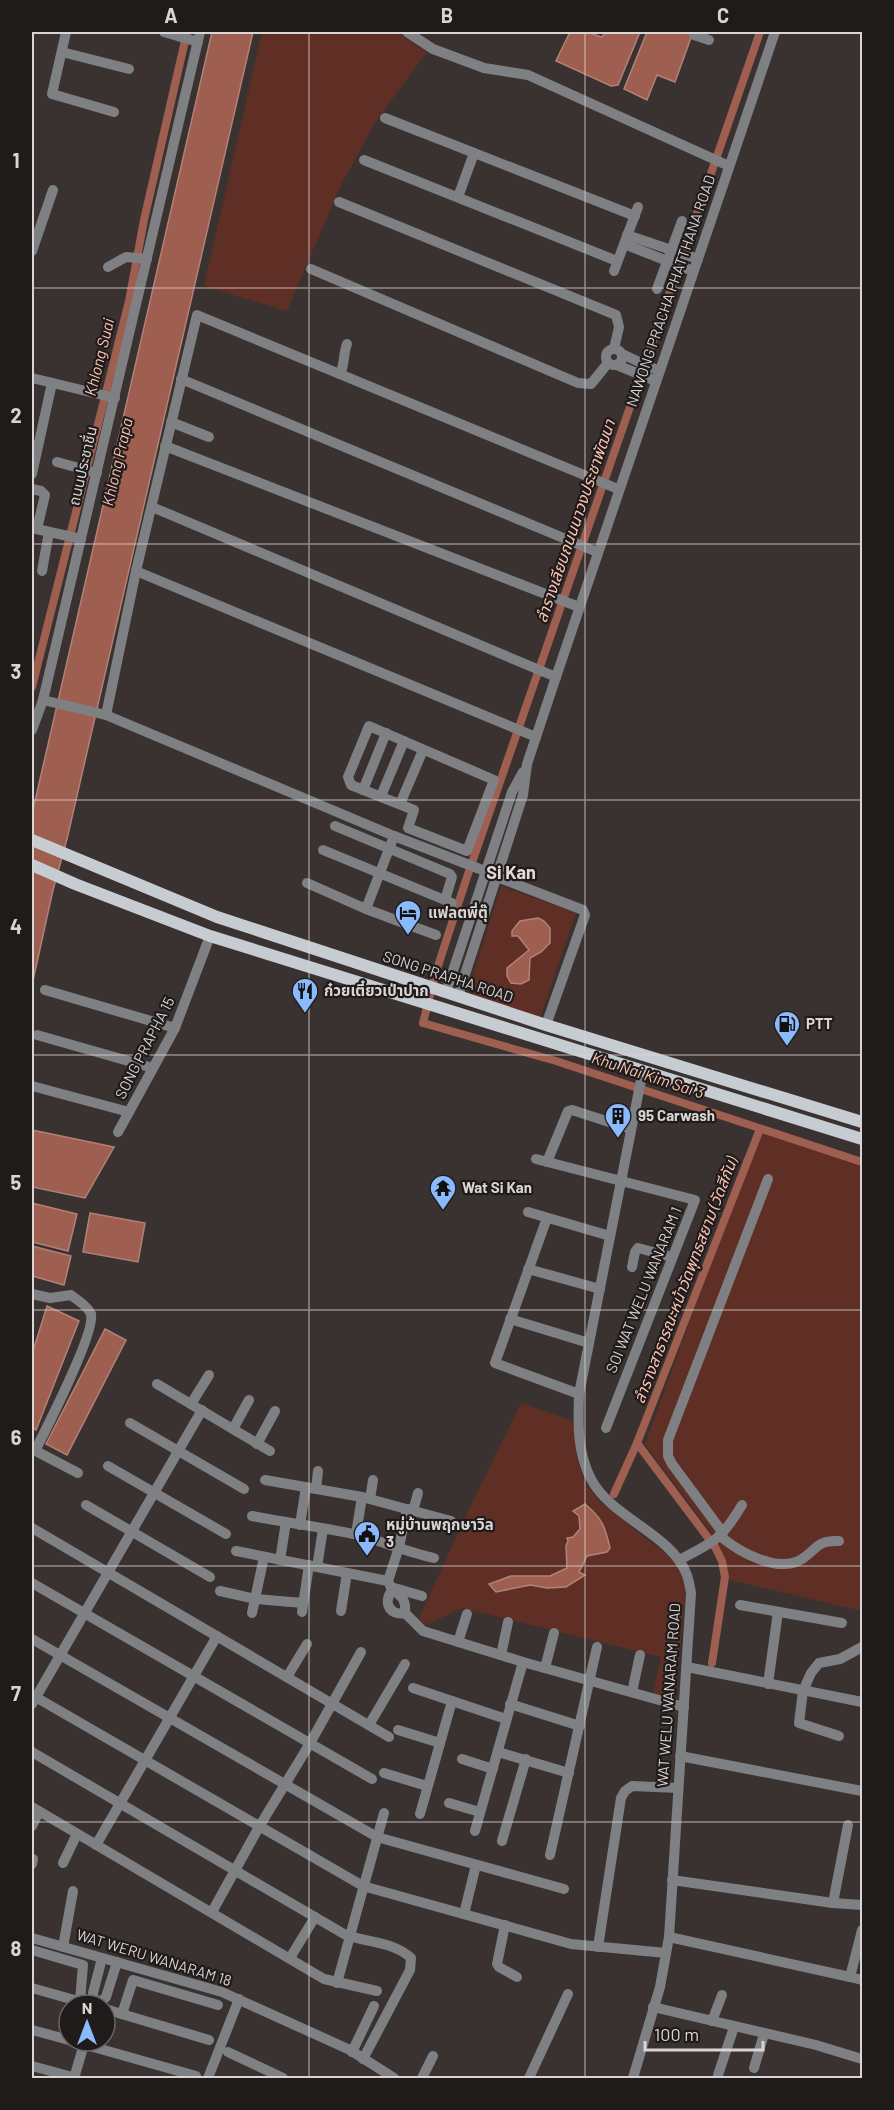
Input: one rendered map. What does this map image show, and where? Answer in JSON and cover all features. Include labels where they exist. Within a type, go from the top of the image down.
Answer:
[{"type":"main road","name":"SONG PRAPHA ROAD","points":[[33,840],[71,858],[217,917],[546,1025],[862,1122]]},
{"type":"main road","points":[[63,879],[70,866],[71,858]]},
{"type":"main road","name":"SONG PRAPHA ROAD","points":[[32,866],[210,936],[454,1010],[641,1080],[862,1139]]},
{"type":"main road","points":[[319,970],[324,952]]},
{"type":"main road","points":[[436,988],[437,1005]]},
{"type":"main road","points":[[454,1010],[458,996]]},
{"type":"street","points":[[66,32],[52,93],[114,111]]},
{"type":"street","points":[[164,32],[192,37]]},
{"type":"street","points":[[407,32],[434,48],[484,68],[528,75],[726,165]]},
{"type":"street","name":"NAWONG PRACHA PHATTHANA ROAD","points":[[458,996],[523,795],[527,765],[551,675],[594,551],[609,486],[657,376],[679,266],[693,257],[775,32]]},
{"type":"street","points":[[694,35],[709,40]]},
{"type":"street","name":"ถนนประชาชื่น","points":[[32,730],[43,700],[74,538],[192,37]]},
{"type":"street","points":[[62,52],[129,69]]},
{"type":"street","points":[[364,160],[458,197],[615,266],[636,211],[474,153],[385,118]]},
{"type":"street","points":[[458,197],[474,153]]},
{"type":"street","points":[[32,251],[53,190]]},
{"type":"street","points":[[311,269],[578,383],[591,384],[612,364],[622,361],[618,352],[619,327],[616,315],[339,202]]},
{"type":"street","points":[[679,266],[674,250],[682,221]]},
{"type":"street","points":[[626,240],[674,250],[693,257]]},
{"type":"street","points":[[626,240],[679,266]]},
{"type":"street","points":[[108,267],[121,259],[140,258]]},
{"type":"street","points":[[657,289],[679,266]]},
{"type":"street","points":[[102,714],[196,316],[200,315],[609,486]]},
{"type":"street","points":[[340,374],[345,364],[344,353],[347,344]]},
{"type":"street","points":[[641,369],[612,364],[606,354],[618,352],[641,369],[657,376]]},
{"type":"street","points":[[32,378],[109,396]]},
{"type":"street","points":[[181,379],[594,551]]},
{"type":"street","points":[[32,474],[52,383]]},
{"type":"street","points":[[171,422],[209,436]]},
{"type":"street","points":[[165,446],[574,604]]},
{"type":"street","points":[[57,462],[91,471]]},
{"type":"street","points":[[32,489],[41,490],[45,495],[34,529],[74,538]]},
{"type":"street","points":[[152,507],[551,675]]},
{"type":"street","points":[[42,571],[49,532]]},
{"type":"street","points":[[136,571],[536,737]]},
{"type":"street","points":[[43,700],[102,714],[394,836],[485,871]]},
{"type":"street","points":[[369,726],[386,733],[494,780],[467,851],[408,828],[414,810],[351,785],[348,781],[369,726]]},
{"type":"street","points":[[363,790],[386,733]]},
{"type":"street","points":[[381,796],[404,741]]},
{"type":"street","points":[[400,804],[423,750]]},
{"type":"street","name":"NAWONG PRACHA PHATTHANA ROAD","points":[[436,988],[485,871],[512,792],[527,765]]},
{"type":"street","points":[[323,850],[448,902],[452,877],[450,874],[336,826]]},
{"type":"street","points":[[366,909],[394,836]]},
{"type":"street","points":[[497,877],[584,910],[585,915],[546,1025]]},
{"type":"street","points":[[307,883],[366,909],[436,935]]},
{"type":"street","name":"SONG PRAPHA 15","points":[[32,1086],[129,1112],[175,1028],[210,936]]},
{"type":"street","points":[[45,990],[175,1028]]},
{"type":"street","points":[[37,1035],[153,1068]]},
{"type":"street","name":"WAT WELU WANARAM ROAD","points":[[633,2079],[669,1937],[691,1593],[688,1576],[679,1560],[603,1497],[591,1479],[582,1453],[578,1429],[579,1394],[641,1080]]},
{"type":"street","points":[[621,1181],[542,1161],[568,1111],[572,1110],[631,1129]]},
{"type":"street","points":[[118,1132],[129,1112]]},
{"type":"street","points":[[768,1179],[668,1440],[668,1456],[720,1536],[752,1557],[792,1564],[804,1558],[823,1542],[838,1541]]},
{"type":"street","name":"SOI WAT WELU WANARAM 1","points":[[606,1428],[695,1200],[621,1181]]},
{"type":"street","points":[[528,1212],[610,1236]]},
{"type":"street","points":[[547,1218],[495,1363],[579,1394]]},
{"type":"street","points":[[632,1267],[634,1252],[638,1248],[672,1257]]},
{"type":"street","points":[[528,1269],[600,1289]]},
{"type":"street","points":[[32,1294],[50,1298],[71,1295],[86,1307],[91,1315],[82,1349],[33,1450],[78,1473]]},
{"type":"street","points":[[510,1319],[589,1343]]},
{"type":"street","points":[[191,1404],[208,1375]]},
{"type":"street","points":[[157,1384],[270,1451]]},
{"type":"street","points":[[233,1429],[249,1400]]},
{"type":"street","points":[[202,1410],[133,1532],[33,1699],[363,1886],[555,1940],[598,1947],[666,1953]]},
{"type":"street","points":[[257,1444],[275,1411]]},
{"type":"street","points":[[130,1423],[244,1489]]},
{"type":"street","points":[[108,1466],[226,1534]]},
{"type":"street","points":[[300,1525],[318,1471]]},
{"type":"street","points":[[265,1480],[366,1498],[451,1521]]},
{"type":"street","points":[[356,1534],[373,1480]]},
{"type":"street","points":[[418,1493],[410,1510],[399,1547],[387,1598],[391,1611],[406,1615],[423,1631],[523,1662],[684,1707]]},
{"type":"street","points":[[86,1505],[210,1576]]},
{"type":"street","points":[[679,1560],[702,1550],[720,1536],[742,1505]]},
{"type":"street","points":[[252,1516],[356,1534],[399,1547],[404,1551],[434,1558]]},
{"type":"street","points":[[280,1560],[286,1522]]},
{"type":"street","points":[[32,1528],[369,1725],[440,1743]]},
{"type":"street","points":[[220,1591],[303,1607],[323,1529]]},
{"type":"street","points":[[236,1551],[347,1573],[422,1596]]},
{"type":"street","points":[[252,1613],[264,1557]]},
{"type":"street","points":[[341,1611],[347,1573]]},
{"type":"street","points":[[32,1583],[309,1745],[372,1779]]},
{"type":"street","points":[[740,1605],[842,1623]]},
{"type":"street","points":[[768,1684],[778,1612]]},
{"type":"street","points":[[458,1642],[467,1614]]},
{"type":"street","points":[[501,1655],[508,1622]]},
{"type":"street","points":[[545,1668],[554,1633]]},
{"type":"street","points":[[96,1845],[217,1636]]},
{"type":"street","points":[[32,1639],[377,1837],[564,1889]]},
{"type":"street","points":[[287,1677],[307,1644]]},
{"type":"street","points":[[550,1855],[597,1647]]},
{"type":"street","points":[[839,1736],[799,1723],[803,1691],[811,1673],[819,1663],[840,1659],[862,1647]]},
{"type":"street","points":[[212,1912],[361,1652]]},
{"type":"street","points":[[632,1692],[640,1654]]},
{"type":"street","points":[[474,1832],[523,1662]]},
{"type":"street","points":[[369,1725],[405,1664]]},
{"type":"street","points":[[687,1666],[862,1702]]},
{"type":"street","points":[[413,1688],[506,1719]]},
{"type":"street","points":[[420,1814],[452,1701]]},
{"type":"street","points":[[510,1704],[579,1726]]},
{"type":"street","points":[[32,1752],[349,1936],[384,1944],[411,1958],[411,1963],[363,2059]]},
{"type":"street","points":[[498,1752],[569,1773]]},
{"type":"street","points":[[680,1755],[862,1791]]},
{"type":"street","points":[[462,1759],[493,1768]]},
{"type":"street","points":[[502,1841],[526,1759]]},
{"type":"street","points":[[384,1773],[427,1786]]},
{"type":"street","points":[[598,1947],[621,1798],[632,1786],[678,1788]]},
{"type":"street","points":[[449,1803],[480,1812]]},
{"type":"street","points":[[32,1826],[35,1810],[324,1979],[377,1991]]},
{"type":"street","points":[[336,1983],[384,1812]]},
{"type":"street","points":[[833,1903],[848,1825]]},
{"type":"street","points":[[63,1863],[77,1834]]},
{"type":"street","points":[[464,1914],[476,1865]]},
{"type":"street","points":[[672,1880],[833,1903],[862,1905]]},
{"type":"street","points":[[63,1947],[73,1891]]},
{"type":"street","points":[[290,1958],[315,1917]]},
{"type":"street","points":[[505,1925],[497,1964],[517,1977]]},
{"type":"street","points":[[850,1977],[862,1930]]},
{"type":"street","points":[[669,1937],[862,1980]]},
{"type":"street","name":"WAT WERU WANARAM 18","points":[[32,1938],[214,1989],[352,2052],[394,2079]]},
{"type":"street","points":[[32,1950],[82,1965],[80,1993]]},
{"type":"street","points":[[93,1993],[102,1958]]},
{"type":"street","points":[[107,1993],[117,1962]]},
{"type":"street","points":[[122,2014],[133,1980],[218,2005]]},
{"type":"street","points":[[32,1988],[57,1995]]},
{"type":"street","points":[[529,2079],[568,1994]]},
{"type":"street","points":[[712,2021],[722,1995]]},
{"type":"street","points":[[208,2079],[239,2000]]},
{"type":"street","points":[[352,2052],[374,2006]]},
{"type":"street","points":[[653,2007],[833,2049],[862,2059]]},
{"type":"street","points":[[117,2013],[209,2040]]},
{"type":"street","points":[[718,2075],[734,2027]]},
{"type":"street","points":[[32,2030],[57,2037]]},
{"type":"street","points":[[754,2068],[764,2034]]},
{"type":"street","points":[[228,2052],[257,2073],[283,2079]]},
{"type":"street","points":[[32,2066],[74,2078],[82,2053]]},
{"type":"street","points":[[117,2053],[196,2076]]},
{"type":"street","points":[[422,2079],[433,2056]]},
{"type":"shaded area","points":[[262,32],[396,32],[427,52],[374,124],[339,189],[287,311],[204,286]]},
{"type":"shaded area","points":[[501,886],[576,913],[540,1018],[475,997],[470,984]]},
{"type":"shaded area","points":[[760,1129],[862,1162],[862,1611],[730,1580],[725,1557],[712,1534],[645,1444]]},
{"type":"shaded area","points":[[521,1403],[573,1421],[578,1463],[588,1487],[601,1503],[671,1558],[684,1577],[685,1595],[675,1698],[653,1693],[661,1657],[462,1608],[426,1625],[419,1618]]},
{"type":"water","name":"Khlong Prapa","points":[[212,32],[253,32],[32,985],[32,814]]},
{"type":"water","points":[[570,32],[588,32],[601,37],[607,32],[640,32],[618,85],[611,86],[556,61]]},
{"type":"water","points":[[647,32],[693,32],[675,82],[657,75],[647,100],[624,89]]},
{"type":"water","points":[[538,918],[550,928],[550,943],[530,958],[529,980],[521,984],[511,983],[507,976],[507,968],[529,950],[518,936],[512,936],[512,931],[520,921]]},
{"type":"water","points":[[32,1130],[114,1147],[85,1198],[32,1187]]},
{"type":"water","points":[[32,1203],[77,1214],[68,1251],[32,1242]]},
{"type":"water","points":[[90,1213],[145,1223],[138,1262],[83,1252]]},
{"type":"water","points":[[32,1246],[71,1256],[64,1285],[32,1276]]},
{"type":"water","points":[[47,1306],[79,1321],[36,1430],[32,1427],[32,1354]]},
{"type":"water","points":[[105,1329],[126,1340],[67,1455],[46,1444]]},
{"type":"water","points":[[585,1504],[602,1523],[610,1548],[607,1552],[587,1556],[579,1572],[585,1575],[566,1587],[547,1588],[530,1585],[496,1592],[489,1584],[511,1576],[550,1576],[567,1568],[567,1538],[573,1537],[580,1529],[579,1516],[573,1511]]},
{"type":"waterway","name":"Khlong Suai","points":[[32,687],[129,301],[144,220],[187,32]]},
{"type":"waterway","name":"ลำรางเลียบถนนนาวงประชาพัฒนา","points":[[760,32],[467,877],[435,975],[423,1023],[556,1061],[862,1162]]},
{"type":"waterway","name":"ลำรางสาธารณะหน้าวัดพุทธสยาม (วัดสีกัน)","points":[[712,1663],[725,1577],[722,1561],[715,1547],[637,1443],[760,1129]]},
{"type":"waterway","name":"ลำรางสาธารณะหน้าวัดพุทธสยาม (วัดสีกัน)","points":[[614,1494],[637,1443]]},
{"type":"place","name":"แฟลตพี่ตุ๊","points":[[408,936]]},
{"type":"place","name":"ก๋วยเตี๋ยวเป่าปาก","points":[[305,1014]]},
{"type":"place","name":"PTT","points":[[787,1047]]},
{"type":"place","name":"95 Carwash","points":[[618,1139]]},
{"type":"place","name":"Wat Si Kan","points":[[443,1211]]},
{"type":"place","name":"หมู่บ้านพฤกษาวิล 3","points":[[367,1557]]},
{"type":"district","name":"Si Kan","points":[[511,873]]},
{"type":"water label","name":"Khu Nai Kim Sai 3","points":[[648,1075]]}]
